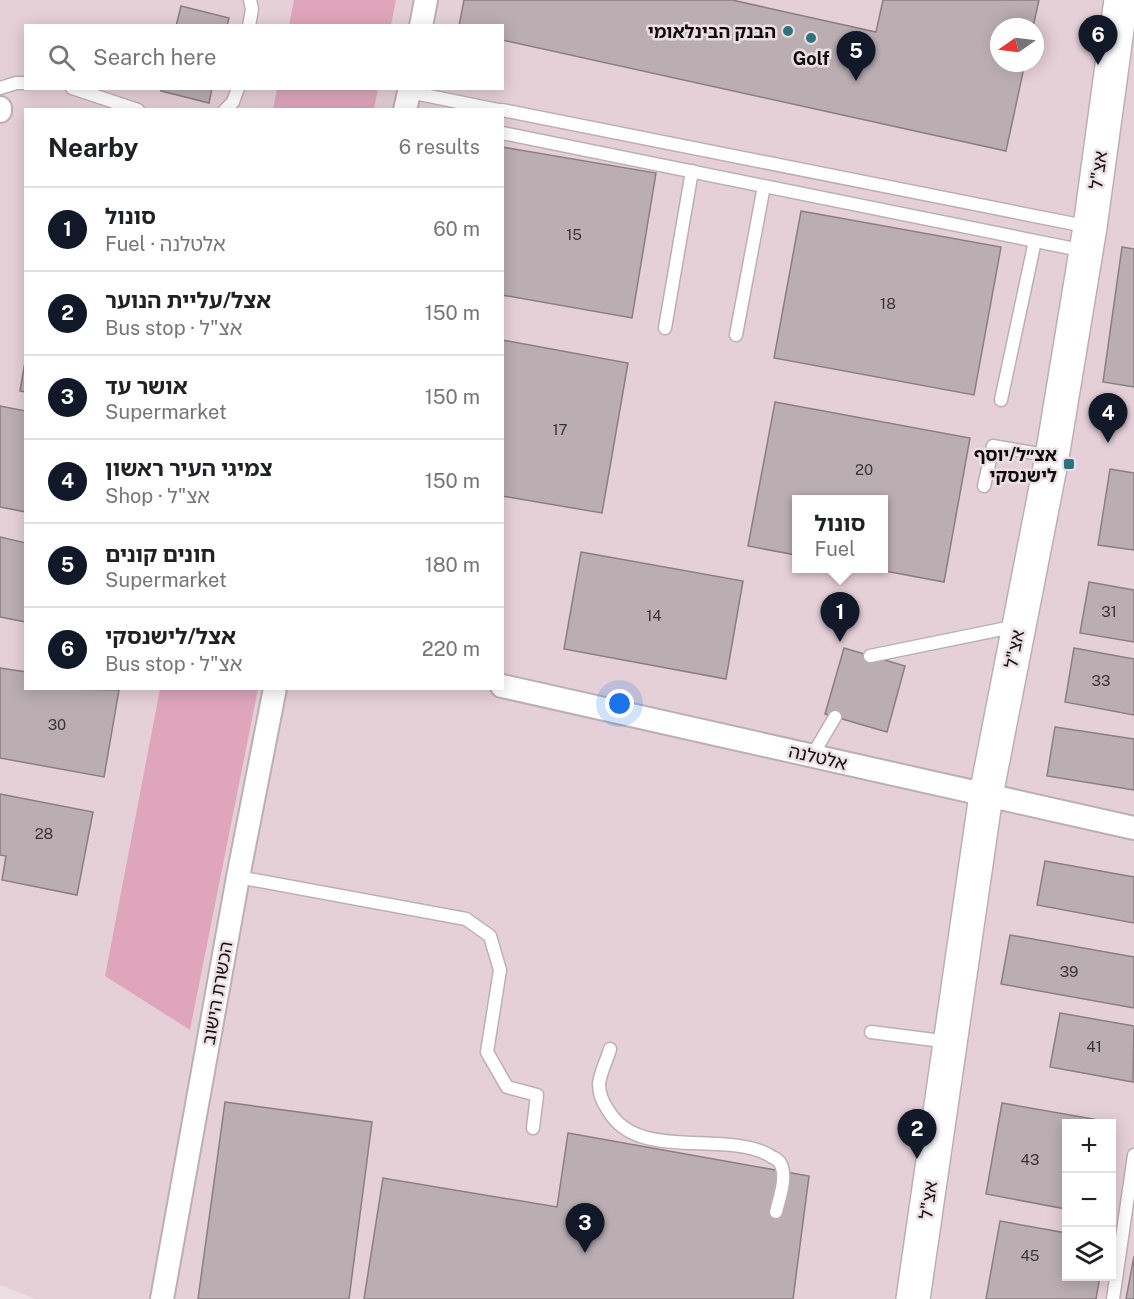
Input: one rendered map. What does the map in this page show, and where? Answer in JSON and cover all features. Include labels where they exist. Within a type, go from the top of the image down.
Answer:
[{"type":"street","points":[[421,24],[426,0]]},
{"type":"street","name":"אצ\"ל","points":[[914,1299],[986,795],[1052,456],[1088,239],[1121,0]]},
{"type":"street","name":"אלטלנה","points":[[504,686],[1134,828]]},
{"type":"street","name":"הכשרת הישוב","points":[[162,1299],[237,877],[275,690]]},
{"type":"lane","points":[[249,24],[252,9],[250,0]]},
{"type":"lane","points":[[0,88],[24,83]]},
{"type":"lane","points":[[78,90],[132,108]]},
{"type":"lane","points":[[227,108],[233,102],[237,90]]},
{"type":"lane","points":[[408,97],[486,108]]},
{"type":"lane","points":[[504,111],[1088,239]]},
{"type":"lane","points":[[504,133],[1035,241],[1088,239]]},
{"type":"lane","points":[[664,328],[692,171]]},
{"type":"lane","points":[[736,335],[764,186]]},
{"type":"lane","points":[[1000,400],[1035,241]]},
{"type":"lane","points":[[984,486],[993,446],[1052,456]]},
{"type":"lane","points":[[870,656],[1018,626]]},
{"type":"lane","points":[[812,756],[835,717]]},
{"type":"lane","points":[[237,877],[466,919],[490,936],[500,970],[487,1052],[507,1087],[537,1095],[533,1128]]},
{"type":"lane","points":[[871,1032],[950,1042]]},
{"type":"lane","points":[[610,1049],[599,1084],[603,1102],[614,1122],[635,1134],[668,1142],[734,1146],[759,1150],[769,1155],[779,1161],[782,1168],[783,1183],[776,1212]]},
{"type":"lane","points":[[1113,1299],[1134,1155]]},
{"type":"shaded area","points":[[0,0],[1134,0],[1134,1299],[36,1299],[0,1285]]},
{"type":"shaded area","points":[[294,0],[396,0],[391,24],[289,24]]},
{"type":"shaded area","points":[[277,90],[378,90],[374,108],[273,108]]},
{"type":"shaded area","points":[[160,690],[258,690],[190,1030],[105,976]]},
{"type":"building","points":[[464,0],[732,0],[876,32],[883,0],[1039,0],[1035,18],[990,18],[990,72],[1023,72],[1006,151],[504,40],[504,24],[459,24]]},
{"type":"building","points":[[181,6],[229,18],[228,24],[176,24]]},
{"type":"building","points":[[161,90],[212,90],[209,103]]},
{"type":"building","points":[[504,147],[656,173],[632,318],[504,295]]},
{"type":"building","points":[[801,211],[1001,247],[974,395],[774,358]]},
{"type":"building","points":[[1122,247],[1134,249],[1134,387],[1103,382]]},
{"type":"building","points":[[504,340],[628,363],[602,513],[504,496]]},
{"type":"building","points":[[24,368],[24,392],[20,391]]},
{"type":"building","points":[[775,402],[970,438],[944,582],[888,572],[888,495],[792,495],[792,554],[748,546]]},
{"type":"building","points":[[0,406],[24,411],[24,512],[0,507]]},
{"type":"building","points":[[1110,469],[1134,473],[1134,550],[1098,545]]},
{"type":"building","points":[[0,537],[24,543],[24,622],[0,617]]},
{"type":"building","points":[[581,552],[743,581],[726,679],[564,649]]},
{"type":"building","points":[[1089,582],[1134,590],[1134,642],[1080,633]]},
{"type":"building","points":[[844,648],[905,666],[887,732],[825,714]]},
{"type":"building","points":[[1074,648],[1134,659],[1134,715],[1065,702]]},
{"type":"building","points":[[0,668],[24,672],[24,690],[119,690],[104,777],[0,758]]},
{"type":"building","points":[[1055,727],[1134,739],[1134,790],[1047,776]]},
{"type":"building","points":[[0,794],[93,812],[77,895],[2,880],[6,856],[0,855]]},
{"type":"building","points":[[1045,861],[1134,877],[1134,923],[1037,905]]},
{"type":"building","points":[[1010,935],[1134,957],[1134,1008],[1001,984]]},
{"type":"building","points":[[1060,1013],[1134,1026],[1133,1082],[1050,1067]]},
{"type":"building","points":[[225,1102],[372,1122],[349,1299],[198,1299]]},
{"type":"building","points":[[1002,1103],[1093,1119],[1062,1119],[1062,1208],[986,1194]]},
{"type":"building","points":[[568,1133],[809,1176],[793,1299],[364,1299],[383,1178],[557,1207]]},
{"type":"building","points":[[1000,1221],[1062,1232],[1062,1281],[1099,1281],[1096,1299],[986,1299]]},
{"type":"building","points":[[1134,1256],[1134,1299],[1126,1299]]},
{"type":"place","name":"הבנק הבינלאומי","points":[[788,31]]},
{"type":"place","name":"Golf","points":[[811,38]]},
{"type":"place","name":"אצל/לישנסקי","points":[[1098,65]]},
{"type":"place","name":"חונים קונים","points":[[856,81]]},
{"type":"place","name":"צמיגי העיר ראשון","points":[[1108,443]]},
{"type":"place","name":"אצ״ל/יוסף לישנסקי","points":[[1069,464]]},
{"type":"place","name":"סונול","points":[[840,642]]},
{"type":"place","name":"אצל/עליית הנוער","points":[[917,1159]]},
{"type":"place","name":"אושר עד","points":[[585,1253]]}]
